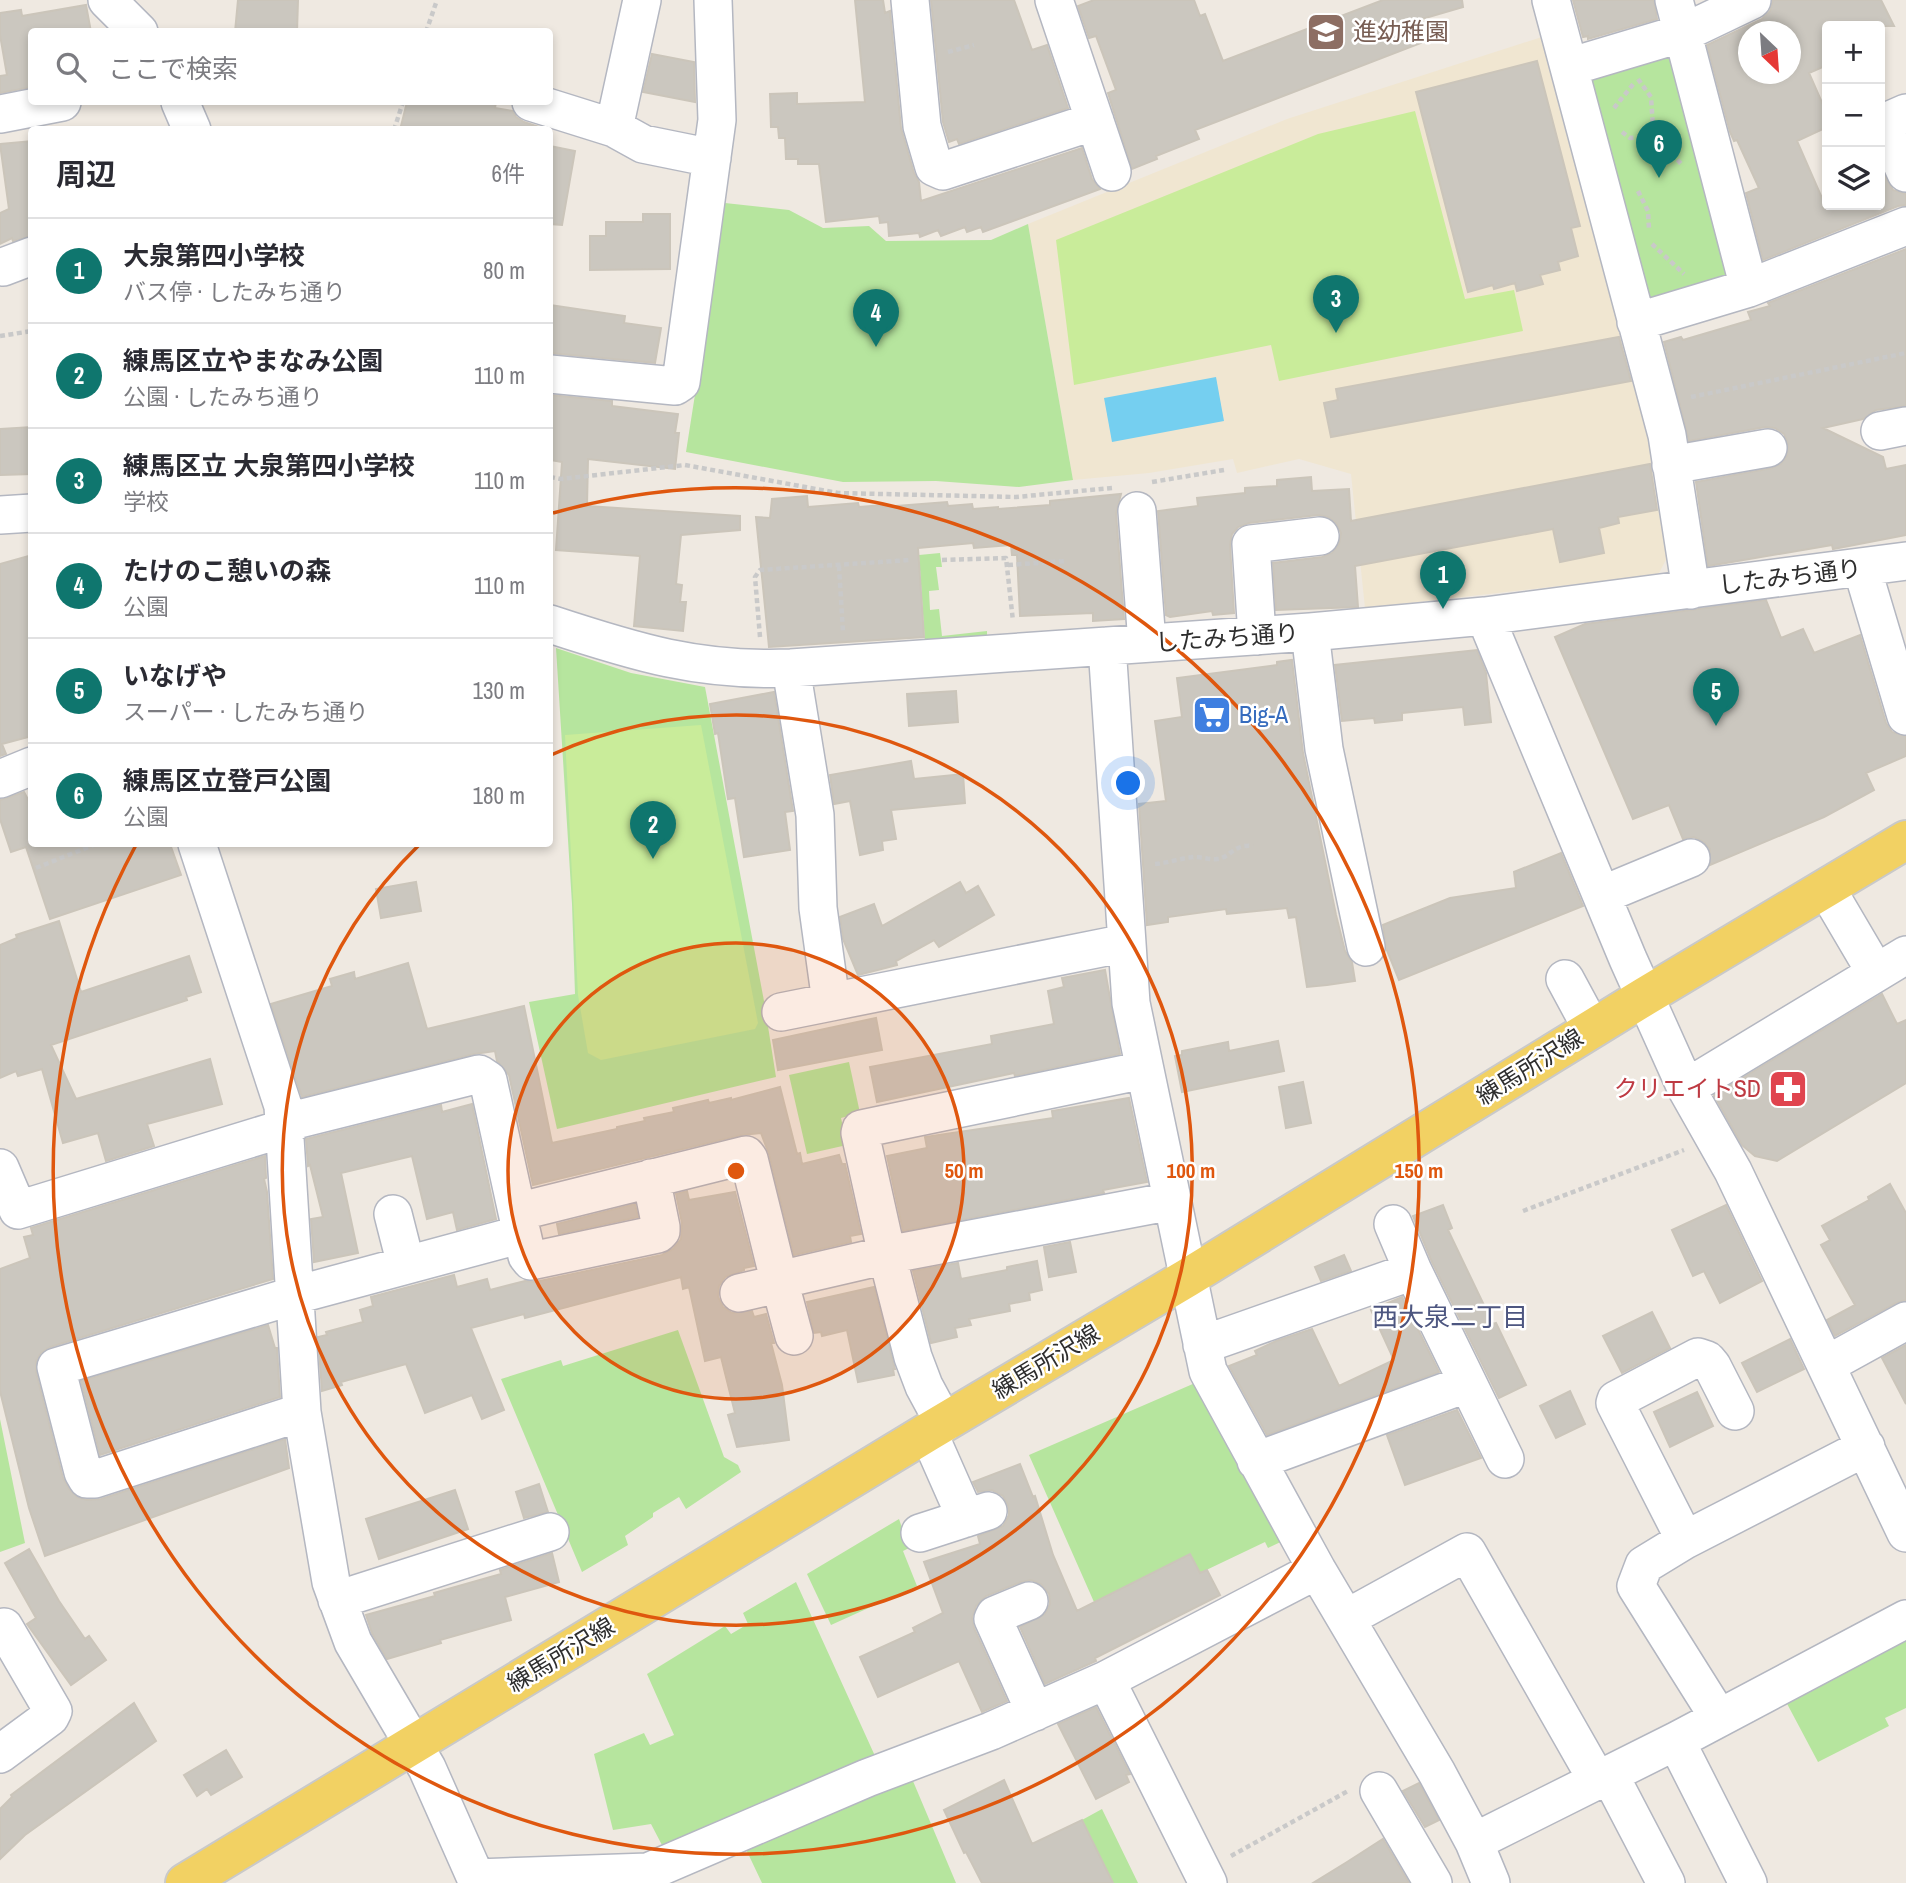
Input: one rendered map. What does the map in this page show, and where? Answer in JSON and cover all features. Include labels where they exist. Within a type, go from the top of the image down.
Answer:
[{"type":"main road","name":"練馬所沢線","points":[[185,1883],[1906,840]]},
{"type":"street","points":[[107,0],[135,28]]},
{"type":"street","points":[[614,128],[642,0]]},
{"type":"street","points":[[553,374],[675,386],[679,384],[717,120],[713,0]]},
{"type":"street","points":[[910,0],[922,126],[937,170],[943,171],[1095,121]]},
{"type":"street","points":[[1054,0],[1112,172]]},
{"type":"street","points":[[1551,0],[1659,404],[1691,590]]},
{"type":"street","points":[[1569,67],[1633,64],[1679,16],[1752,0]]},
{"type":"street","points":[[1679,16],[1749,288]]},
{"type":"street","points":[[0,114],[46,105]]},
{"type":"street","points":[[181,105],[190,126]]},
{"type":"street","points":[[525,126],[529,105]]},
{"type":"street","points":[[540,105],[614,128],[643,144],[712,158]]},
{"type":"street","points":[[1906,113],[1890,120],[1887,131],[1906,173]]},
{"type":"street","points":[[1636,323],[1749,288],[1906,226]]},
{"type":"street","points":[[1671,465],[1768,448]]},
{"type":"street","points":[[1138,493],[1147,643]]},
{"type":"street","points":[[0,515],[28,513]]},
{"type":"street","points":[[1257,636],[1251,544],[1320,536]]},
{"type":"street","name":"したみち通り","points":[[553,625],[670,660],[730,668],[777,669],[1257,636],[1485,616],[1906,561]]},
{"type":"street","points":[[1862,568],[1906,716]]},
{"type":"street","points":[[1485,616],[1644,997],[1686,1088],[1733,1171],[1906,1533]]},
{"type":"street","points":[[1310,632],[1324,750],[1366,947]]},
{"type":"street","points":[[1107,646],[1131,1003],[1208,1371],[1317,1570],[1437,1773],[1474,1842],[1485,1881]]},
{"type":"street","points":[[777,669],[815,815],[818,908],[831,1002]]},
{"type":"street","points":[[0,779],[28,768]]},
{"type":"street","points":[[198,847],[283,1106],[302,1412],[331,1582],[353,1642],[427,1768],[477,1881],[639,1879],[648,1872],[855,1783],[1035,1712],[1106,1680],[1317,1570]]},
{"type":"street","points":[[1602,895],[1691,858]]},
{"type":"street","points":[[1686,1088],[1891,964],[1826,888]]},
{"type":"street","points":[[781,1012],[1126,943]]},
{"type":"street","points":[[1565,979],[1592,1029]]},
{"type":"street","points":[[920,1534],[978,1514],[936,1428],[913,1357],[887,1255],[861,1129],[1144,1070]]},
{"type":"street","points":[[0,1168],[9,1213],[285,1128],[299,1119],[480,1074],[488,1080],[527,1256],[531,1261],[658,1234],[661,1227],[651,1178]]},
{"type":"street","points":[[302,1412],[88,1479],[83,1472],[55,1370],[58,1364],[406,1265],[651,1178],[746,1156],[749,1159],[794,1335]]},
{"type":"street","points":[[738,1293],[769,1286],[779,1280],[887,1255],[1172,1201]]},
{"type":"street","points":[[393,1214],[406,1265]]},
{"type":"street","points":[[1393,1224],[1466,1384],[1504,1459]]},
{"type":"street","points":[[1202,1345],[1413,1271]]},
{"type":"street","points":[[1826,1366],[1906,1321]]},
{"type":"street","points":[[1685,1540],[1607,1390],[1616,1400],[1698,1357],[1707,1360],[1712,1366],[1735,1411]]},
{"type":"street","points":[[1256,1461],[1466,1384]]},
{"type":"street","points":[[1719,1718],[1636,1586],[1644,1565],[1685,1540],[1866,1447]]},
{"type":"street","points":[[337,1600],[550,1532]]},
{"type":"street","points":[[1347,1618],[1467,1552],[1667,1883]]},
{"type":"street","points":[[1030,1601],[996,1615],[993,1623],[1035,1712]]},
{"type":"street","points":[[1474,1842],[1675,1741],[1906,1619]]},
{"type":"street","points":[[0,1754],[50,1717],[54,1711],[4,1627]]},
{"type":"street","points":[[1106,1680],[1205,1878]]},
{"type":"street","points":[[1675,1741],[1748,1883]]},
{"type":"street","points":[[1379,1791],[1433,1883]]},
{"type":"path","points":[[428,28],[438,0]]},
{"type":"path","points":[[1613,110],[1633,64]]},
{"type":"path","points":[[1633,64],[1651,97],[1653,127],[1657,136],[1686,171]]},
{"type":"path","points":[[395,126],[401,105]]},
{"type":"path","points":[[1619,128],[1630,138],[1657,136]]},
{"type":"path","points":[[1622,145],[1623,134]]},
{"type":"path","points":[[1634,184],[1645,202],[1653,245],[1689,277],[1687,287],[1692,305]]},
{"type":"path","points":[[0,336],[28,332]]},
{"type":"path","points":[[1659,404],[1906,353]]},
{"type":"path","points":[[553,478],[561,479],[685,466],[838,493],[1016,497],[1138,493],[1224,470]]},
{"type":"path","points":[[942,560],[1004,557],[1008,560],[1016,653]]},
{"type":"path","points":[[777,669],[755,577],[760,570],[910,560]]},
{"type":"path","points":[[1008,565],[1066,561]]},
{"type":"path","points":[[839,566],[845,664]]},
{"type":"path","points":[[1121,867],[1166,863],[1194,857],[1214,860],[1234,848],[1254,846]]},
{"type":"path","points":[[36,868],[88,847]]},
{"type":"path","points":[[1523,1211],[1667,1158],[1713,1137]]},
{"type":"path","points":[[1205,1878],[1333,1798],[1368,1787],[1379,1791]]},
{"type":"shaded area","points":[[1545,36],[1655,441],[1671,550],[1658,575],[1365,608],[1351,474],[1299,459],[1237,473],[1233,459],[1149,473],[1073,480],[1028,224],[1287,119]]},
{"type":"green space","points":[[1666,50],[1679,57],[1729,269],[1723,283],[1656,304],[1637,290],[1587,86],[1594,73]]},
{"type":"green space","points":[[1415,111],[1465,299],[1514,290],[1523,331],[1279,381],[1271,345],[1074,385],[1056,240],[1318,134]]},
{"type":"green space","points":[[725,203],[789,210],[823,228],[869,226],[886,241],[991,240],[1028,224],[1073,480],[1019,487],[936,481],[843,482],[686,452]]},
{"type":"green space","points":[[940,553],[942,567],[936,567],[939,590],[929,591],[930,610],[939,609],[942,636],[987,631],[987,638],[925,643],[919,555]]},
{"type":"green space","points":[[556,648],[631,673],[705,687],[776,1077],[557,1129],[529,1002],[575,994]]},
{"type":"green space","points":[[701,725],[758,1023],[755,1029],[601,1060],[588,1053],[578,995],[565,735]]},
{"type":"green space","points":[[849,1062],[860,1113],[841,1118],[847,1145],[807,1154],[789,1075]]},
{"type":"green space","points":[[678,1330],[724,1457],[738,1465],[741,1472],[686,1509],[679,1497],[653,1513],[653,1517],[625,1536],[628,1545],[582,1572],[501,1379],[561,1360],[563,1366]]},
{"type":"green space","points":[[1202,1380],[1289,1538],[1268,1548],[1265,1542],[1200,1573],[1190,1554],[1094,1602],[1029,1455]]},
{"type":"green space","points":[[0,1419],[25,1543],[0,1552]]},
{"type":"green space","points":[[899,1519],[909,1548],[903,1551],[917,1586],[831,1625],[807,1574]]},
{"type":"green space","points":[[796,1582],[875,1756],[663,1847],[651,1824],[613,1830],[594,1754],[644,1733],[650,1745],[674,1735],[647,1674],[725,1626],[731,1634],[748,1624],[743,1613]]},
{"type":"green space","points":[[1906,1635],[1906,1708],[1885,1718],[1889,1726],[1818,1762],[1784,1698]]},
{"type":"green space","points":[[910,1774],[956,1883],[762,1883],[743,1843]]},
{"type":"green space","points":[[1102,1809],[1138,1883],[1113,1883],[1082,1820]]},
{"type":"water","points":[[1216,377],[1224,421],[1112,442],[1104,398]]},
{"type":"building","points":[[238,0],[298,0],[297,28],[235,28]]},
{"type":"building","points":[[855,0],[883,0],[885,13],[890,11],[901,128],[919,182],[921,201],[1082,148],[1092,179],[1100,189],[983,232],[981,227],[967,232],[965,227],[941,236],[938,230],[920,237],[919,233],[889,236],[888,222],[880,223],[879,216],[826,222],[819,164],[798,164],[798,159],[786,159],[785,138],[779,138],[778,127],[771,127],[770,94],[797,93],[797,104],[865,102]]},
{"type":"building","points":[[931,0],[1014,0],[1032,50],[1047,45],[1068,108],[959,144],[957,139],[949,142],[943,122]]},
{"type":"building","points":[[1094,0],[1194,0],[1200,16],[1205,14],[1223,61],[1383,0],[1462,0],[1463,7],[1415,21],[1421,43],[1195,130],[1199,139],[1132,169],[1108,93],[1116,90],[1096,36],[1089,38],[1078,6]]},
{"type":"building","points":[[1573,0],[1654,0],[1657,19],[1588,39],[1588,36],[1583,37]]},
{"type":"building","points":[[1773,0],[1881,0],[1894,26],[1885,26],[1885,21],[1822,21],[1822,67],[1809,73],[1822,103],[1822,129],[1797,141],[1822,198],[1822,210],[1885,210],[1885,175],[1893,190],[1906,194],[1906,205],[1763,260],[1746,193],[1759,188],[1737,140],[1734,141],[1730,132],[1707,45],[1738,30],[1738,84],[1801,84],[1801,21],[1758,21],[1770,11]]},
{"type":"building","points":[[86,5],[90,28],[28,28],[28,88],[0,93],[0,76],[7,75],[0,35],[0,13],[21,10],[22,16]]},
{"type":"building","points":[[652,54],[694,62],[695,102],[643,92]]},
{"type":"building","points":[[1537,61],[1580,226],[1571,228],[1578,256],[1558,262],[1560,270],[1540,275],[1543,284],[1517,291],[1515,283],[1494,289],[1493,285],[1468,292],[1416,92]]},
{"type":"building","points":[[406,105],[496,105],[495,108],[513,111],[516,117],[536,126],[401,126]]},
{"type":"building","points":[[28,141],[28,237],[13,241],[12,238],[0,244],[0,213],[9,209],[0,144]]},
{"type":"building","points":[[553,147],[575,151],[562,225],[553,224]]},
{"type":"building","points":[[643,214],[670,214],[670,269],[590,270],[590,236],[606,236],[606,222],[643,222]]},
{"type":"building","points":[[1906,249],[1906,406],[1876,410],[1863,419],[1823,428],[1883,457],[1886,469],[1906,465],[1906,535],[1833,549],[1832,545],[1708,566],[1696,482],[1772,468],[1781,464],[1787,456],[1788,444],[1784,434],[1775,428],[1765,427],[1689,441],[1664,342],[1681,337],[1683,340],[1751,320],[1748,312],[1770,306],[1768,303]]},
{"type":"building","points":[[553,305],[625,316],[624,323],[661,328],[655,363],[553,353]]},
{"type":"building","points":[[1619,337],[1631,381],[1331,437],[1324,403],[1338,400],[1336,389]]},
{"type":"building","points":[[553,395],[612,401],[612,406],[678,414],[675,469],[588,459],[587,506],[740,516],[740,530],[681,535],[676,584],[682,585],[680,602],[686,602],[683,631],[634,626],[640,556],[556,550],[562,462],[553,460]]},
{"type":"building","points":[[28,427],[28,474],[0,475],[0,429]]},
{"type":"building","points":[[1650,464],[1657,510],[1618,517],[1619,523],[1599,528],[1604,553],[1560,562],[1553,529],[1355,566],[1358,607],[1276,610],[1273,563],[1322,557],[1332,553],[1339,544],[1341,533],[1336,523],[1328,517],[1318,515],[1249,523],[1238,527],[1232,534],[1230,545],[1234,613],[1213,615],[1212,611],[1170,617],[1166,615],[1158,511],[1198,506],[1197,498],[1245,493],[1245,488],[1277,486],[1277,480],[1311,477],[1312,491],[1349,489],[1351,521]]},
{"type":"building","points":[[1121,494],[1116,513],[1124,619],[1093,621],[1093,613],[1020,616],[1017,555],[1012,555],[1011,545],[974,548],[973,543],[918,548],[924,637],[769,647],[756,517],[770,518],[772,499],[807,496],[808,507],[858,503],[859,507],[883,507],[947,502],[948,506],[972,504],[973,509],[998,509],[1050,505],[1050,501]]},
{"type":"building","points":[[28,556],[28,737],[2,744],[6,754],[0,756],[0,564]]},
{"type":"building","points":[[1766,600],[1781,638],[1803,629],[1814,653],[1860,635],[1886,723],[1892,732],[1906,736],[1906,756],[1866,773],[1874,790],[1824,817],[1710,865],[1710,849],[1694,837],[1683,839],[1669,805],[1633,819],[1555,637],[1585,624]]},
{"type":"building","points":[[1477,650],[1486,673],[1491,722],[1465,725],[1463,707],[1402,713],[1402,720],[1375,723],[1374,718],[1342,721],[1335,665]]},
{"type":"building","points":[[1292,660],[1303,753],[1336,915],[1345,951],[1352,962],[1355,981],[1307,987],[1296,917],[1289,918],[1287,908],[1227,914],[1226,909],[1168,917],[1168,922],[1147,925],[1139,804],[1166,801],[1155,721],[1182,717],[1177,678],[1277,665],[1277,662]]},
{"type":"building","points":[[956,691],[958,722],[909,726],[907,694]]},
{"type":"building","points":[[774,692],[793,811],[785,812],[790,850],[744,857],[735,798],[728,799],[718,733],[715,734],[710,704]]},
{"type":"building","points":[[911,761],[914,779],[963,774],[965,803],[891,810],[896,839],[882,841],[883,850],[860,855],[850,801],[834,804],[830,775]]},
{"type":"building","points":[[24,792],[28,800],[28,847],[171,847],[181,875],[50,919],[26,847],[11,852],[0,819],[0,800]]},
{"type":"building","points":[[1561,853],[1583,906],[1399,980],[1386,948],[1383,925],[1450,898],[1516,888],[1514,872]]},
{"type":"building","points":[[416,882],[421,911],[381,918],[376,889]]},
{"type":"building","points":[[960,882],[966,893],[978,886],[994,915],[939,947],[934,940],[896,961],[897,965],[858,975],[843,939],[840,917],[874,904],[882,926]]},
{"type":"building","points":[[59,921],[81,992],[189,956],[201,992],[186,997],[187,1000],[51,1045],[76,1099],[210,1059],[222,1104],[147,1124],[154,1146],[106,1161],[98,1133],[63,1143],[42,1069],[18,1076],[16,1071],[0,1078],[0,945],[17,938],[16,935]]},
{"type":"building","points":[[408,963],[427,1029],[524,1006],[552,1143],[645,1121],[644,1118],[674,1112],[673,1108],[708,1100],[709,1103],[731,1100],[780,1087],[802,1164],[839,1155],[842,1164],[845,1164],[861,1234],[850,1236],[851,1242],[794,1255],[769,1154],[761,1133],[741,1135],[533,1185],[509,1075],[497,1061],[495,1051],[302,1097],[271,1004],[332,986],[330,979],[354,972],[355,979]]},
{"type":"building","points":[[1105,970],[1120,1054],[877,1102],[870,1067],[992,1044],[991,1036],[1054,1024],[1048,991],[1064,987],[1062,978]]},
{"type":"building","points":[[1882,994],[1897,1024],[1906,1020],[1906,1083],[1777,1161],[1755,1156],[1742,1145],[1714,1095]]},
{"type":"building","points":[[876,1018],[882,1050],[778,1070],[773,1040]]},
{"type":"building","points":[[1278,1041],[1284,1071],[1182,1092],[1175,1056],[1182,1055],[1182,1051],[1228,1042],[1229,1051]]},
{"type":"building","points":[[1303,1082],[1311,1123],[1286,1128],[1279,1087]]},
{"type":"building","points":[[1129,1098],[1147,1182],[1103,1190],[1104,1193],[903,1231],[887,1156],[927,1148],[925,1137],[1053,1118],[1052,1111]]},
{"type":"building","points":[[472,1104],[496,1219],[457,1230],[453,1212],[427,1219],[412,1156],[341,1173],[358,1253],[314,1262],[311,1219],[323,1217],[310,1165],[308,1166],[306,1139],[441,1105],[442,1112]]},
{"type":"building","points":[[265,1156],[264,1179],[273,1279],[50,1347],[41,1353],[36,1361],[36,1372],[63,1478],[77,1497],[87,1500],[101,1499],[285,1439],[289,1468],[45,1556],[29,1508],[0,1391],[0,1269],[30,1258],[24,1237],[33,1235],[31,1228]]},
{"type":"building","points":[[1890,1184],[1906,1213],[1906,1300],[1835,1336],[1827,1320],[1855,1305],[1821,1245],[1830,1240],[1822,1226],[1869,1200],[1868,1197]]},
{"type":"building","points":[[687,1191],[689,1200],[735,1192],[754,1266],[725,1277],[719,1286],[718,1297],[723,1307],[732,1313],[752,1311],[754,1317],[766,1314],[782,1385],[789,1440],[737,1447],[728,1415],[735,1413],[721,1357],[705,1361],[689,1287],[683,1289],[681,1277],[525,1318],[524,1314],[471,1328],[504,1410],[482,1419],[472,1395],[425,1413],[406,1364],[341,1382],[342,1385],[322,1391],[318,1337],[327,1335],[326,1332],[363,1322],[360,1310],[373,1306],[371,1297],[454,1275],[457,1287],[487,1279],[490,1290],[662,1255],[673,1249],[681,1239],[682,1223],[676,1194]]},
{"type":"building","points":[[635,1204],[638,1217],[559,1234],[557,1224]]},
{"type":"building","points":[[1443,1205],[1452,1228],[1448,1230],[1526,1385],[1499,1398],[1432,1262],[1413,1216]]},
{"type":"building","points":[[1726,1205],[1762,1281],[1720,1303],[1704,1271],[1693,1276],[1672,1230]]},
{"type":"building","points":[[1070,1242],[1076,1272],[1049,1277],[1044,1247]]},
{"type":"building","points":[[1344,1255],[1351,1271],[1321,1281],[1315,1267]]},
{"type":"building","points":[[1037,1261],[1042,1290],[1029,1293],[1030,1300],[1009,1304],[1010,1311],[969,1319],[971,1325],[955,1328],[957,1337],[931,1343],[913,1271],[958,1263],[961,1279]]},
{"type":"building","points":[[874,1287],[895,1369],[894,1375],[858,1382],[847,1330],[822,1336],[821,1332],[814,1333],[807,1302]]},
{"type":"building","points":[[1402,1297],[1439,1372],[1267,1435],[1229,1366],[1257,1355],[1255,1351],[1276,1341],[1312,1329],[1339,1386],[1394,1360],[1371,1310]]},
{"type":"building","points":[[1652,1312],[1670,1348],[1622,1373],[1603,1336]]},
{"type":"building","points":[[268,1325],[277,1348],[280,1397],[100,1455],[81,1381]]},
{"type":"building","points":[[1790,1339],[1804,1369],[1757,1392],[1742,1363]]},
{"type":"building","points":[[1906,1345],[1906,1404],[1882,1358]]},
{"type":"building","points":[[1570,1391],[1585,1424],[1556,1438],[1540,1406]]},
{"type":"building","points":[[1697,1392],[1713,1426],[1670,1447],[1654,1412]]},
{"type":"building","points":[[1457,1410],[1481,1458],[1405,1485],[1387,1435]]},
{"type":"building","points":[[1020,1464],[1033,1497],[1035,1496],[1053,1555],[1077,1611],[1190,1554],[1200,1573],[1207,1570],[1220,1595],[1095,1658],[1096,1661],[1045,1684],[1020,1627],[1045,1614],[1050,1604],[1049,1594],[1041,1584],[1031,1580],[1021,1582],[986,1596],[976,1606],[972,1618],[1007,1701],[982,1712],[959,1661],[878,1697],[860,1657],[915,1632],[913,1628],[943,1613],[924,1562],[980,1544],[978,1536],[1003,1526],[1009,1515],[1003,1496],[992,1490],[978,1492],[973,1482]]},
{"type":"building","points":[[539,1484],[548,1512],[524,1518],[516,1492]]},
{"type":"building","points":[[455,1490],[468,1529],[379,1559],[366,1519]]},
{"type":"building","points":[[29,1549],[85,1639],[89,1636],[106,1660],[71,1685],[27,1624],[36,1618],[5,1563]]},
{"type":"building","points":[[552,1553],[559,1582],[505,1597],[511,1620],[440,1640],[441,1643],[387,1659],[372,1633],[366,1615],[501,1574],[500,1570]]},
{"type":"building","points":[[134,1703],[156,1741],[25,1835],[0,1859],[0,1809],[11,1795]]},
{"type":"building","points":[[1096,1707],[1130,1774],[1126,1775],[1129,1782],[1096,1799],[1058,1724]]},
{"type":"building","points":[[226,1750],[242,1777],[211,1795],[207,1789],[197,1796],[184,1775]]},
{"type":"building","points":[[1004,1780],[1032,1844],[1082,1820],[1113,1883],[982,1883],[966,1852],[964,1853],[944,1810]]},
{"type":"building","points":[[1419,1783],[1439,1820],[1425,1827],[1403,1791]]},
{"type":"building","points":[[1383,1839],[1409,1883],[1313,1883],[1347,1862]]},
{"type":"place","name":"進幼稚園","points":[[1326,32]]},
{"type":"place","name":"練馬区立登戸公園","points":[[1659,178]]},
{"type":"place","name":"練馬区立 大泉第四小学校","points":[[1336,333]]},
{"type":"place","name":"たけのこ憩いの森","points":[[876,347]]},
{"type":"place","name":"大泉第四小学校","points":[[1443,609]]},
{"type":"place","name":"Big-A","points":[[1212,715]]},
{"type":"place","name":"いなげや","points":[[1716,726]]},
{"type":"place","name":"練馬区立やまなみ公園","points":[[653,859]]},
{"type":"place","name":"クリエイトSD","points":[[1788,1089]]},
{"type":"district","name":"西大泉二丁目","points":[[1450,1317]]}]
